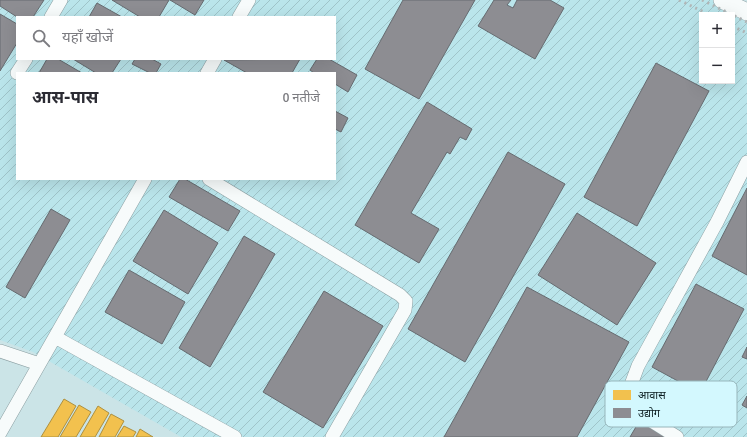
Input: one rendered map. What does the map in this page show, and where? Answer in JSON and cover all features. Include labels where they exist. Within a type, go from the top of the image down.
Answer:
[{"type":"main road","points":[[722,0],[747,12]]},
{"type":"street","points":[[52,16],[61,0]]},
{"type":"street","points":[[240,16],[249,0]]},
{"type":"street","points":[[18,72],[25,60]]},
{"type":"street","points":[[208,72],[214,60]]},
{"type":"street","points":[[632,381],[638,366],[717,222],[747,162]]},
{"type":"street","points":[[0,433],[144,180]]},
{"type":"street","points":[[211,180],[400,295],[406,301],[405,310],[332,437]]},
{"type":"street","points":[[55,337],[235,437]]},
{"type":"street","points":[[0,351],[40,364]]},
{"type":"street","points":[[661,427],[677,437]]},
{"type":"shaded area","points":[[0,0],[727,0],[747,9],[747,437],[181,437],[33,352],[0,340]]},
{"type":"building: आवास","points":[[64,399],[76,406],[58,437],[41,437]]},
{"type":"building: आवास","points":[[79,405],[91,412],[76,437],[60,437]]},
{"type":"building: आवास","points":[[98,406],[109,413],[95,437],[80,437]]},
{"type":"building: आवास","points":[[111,414],[124,421],[115,437],[99,437]]},
{"type":"building: आवास","points":[[124,426],[136,432],[133,437],[117,437]]},
{"type":"building: आवास","points":[[140,429],[153,437],[136,437]]},
{"type":"building: उद्योग","points":[[0,0],[44,0],[34,16],[16,16],[0,6]]},
{"type":"building: उद्योग","points":[[112,0],[169,0],[160,16],[138,16]]},
{"type":"building: उद्योग","points":[[170,0],[204,0],[195,15]]},
{"type":"building: उद्योग","points":[[403,0],[475,0],[419,99],[365,69]]},
{"type":"building: उद्योग","points":[[494,0],[511,0],[507,5],[513,8],[517,0],[550,0],[564,8],[535,59],[478,26]]},
{"type":"building: उद्योग","points":[[97,3],[120,16],[90,16]]},
{"type":"building: उद्योग","points":[[0,14],[16,23],[16,45],[0,71]]},
{"type":"building: उद्योग","points":[[46,60],[60,60],[80,72],[40,72]]},
{"type":"building: उद्योग","points":[[75,60],[120,60],[113,72],[94,72]]},
{"type":"building: उद्योग","points":[[134,60],[154,60],[161,64],[157,72],[148,72],[132,64]]},
{"type":"building: उद्योग","points":[[224,60],[299,60],[293,72],[245,72]]},
{"type":"building: उद्योग","points":[[316,60],[331,60],[357,75],[348,92],[336,85],[336,72],[313,72],[310,70]]},
{"type":"building: उद्योग","points":[[656,63],[709,91],[637,226],[584,197]]},
{"type":"building: उद्योग","points":[[427,102],[472,129],[466,140],[460,137],[450,154],[447,152],[411,213],[439,229],[419,263],[355,225]]},
{"type":"building: उद्योग","points":[[336,112],[348,118],[341,132],[336,130]]},
{"type":"building: उद्योग","points":[[508,152],[565,184],[465,362],[408,329]]},
{"type":"building: उद्योग","points":[[179,180],[187,180],[240,211],[228,231],[169,197]]},
{"type":"building: उद्योग","points":[[747,188],[747,275],[712,256]]},
{"type":"building: उद्योग","points":[[51,209],[70,220],[25,298],[6,287]]},
{"type":"building: उद्योग","points":[[164,210],[218,243],[188,294],[133,261]]},
{"type":"building: उद्योग","points":[[577,213],[656,263],[617,325],[538,275]]},
{"type":"building: उद्योग","points":[[244,236],[275,254],[210,367],[179,348]]},
{"type":"building: उद्योग","points":[[129,270],[185,302],[162,344],[105,312]]},
{"type":"building: उद्योग","points":[[696,284],[744,309],[706,381],[678,381],[652,367]]},
{"type":"building: उद्योग","points":[[527,287],[629,342],[608,381],[605,381],[605,386],[577,437],[444,437]]},
{"type":"building: उद्योग","points":[[324,291],[383,326],[323,428],[263,392]]},
{"type":"building: उद्योग","points":[[747,347],[747,359],[742,357]]},
{"type":"building: उद्योग","points":[[747,396],[747,408],[742,405]]},
{"type":"building: उद्योग","points":[[636,427],[652,427],[669,437],[630,437]]},
{"type":"railway","points":[[679,0],[704,12]]},
{"type":"railway","points":[[702,0],[747,22]]},
{"type":"railway","points":[[735,27],[747,33]]}]
